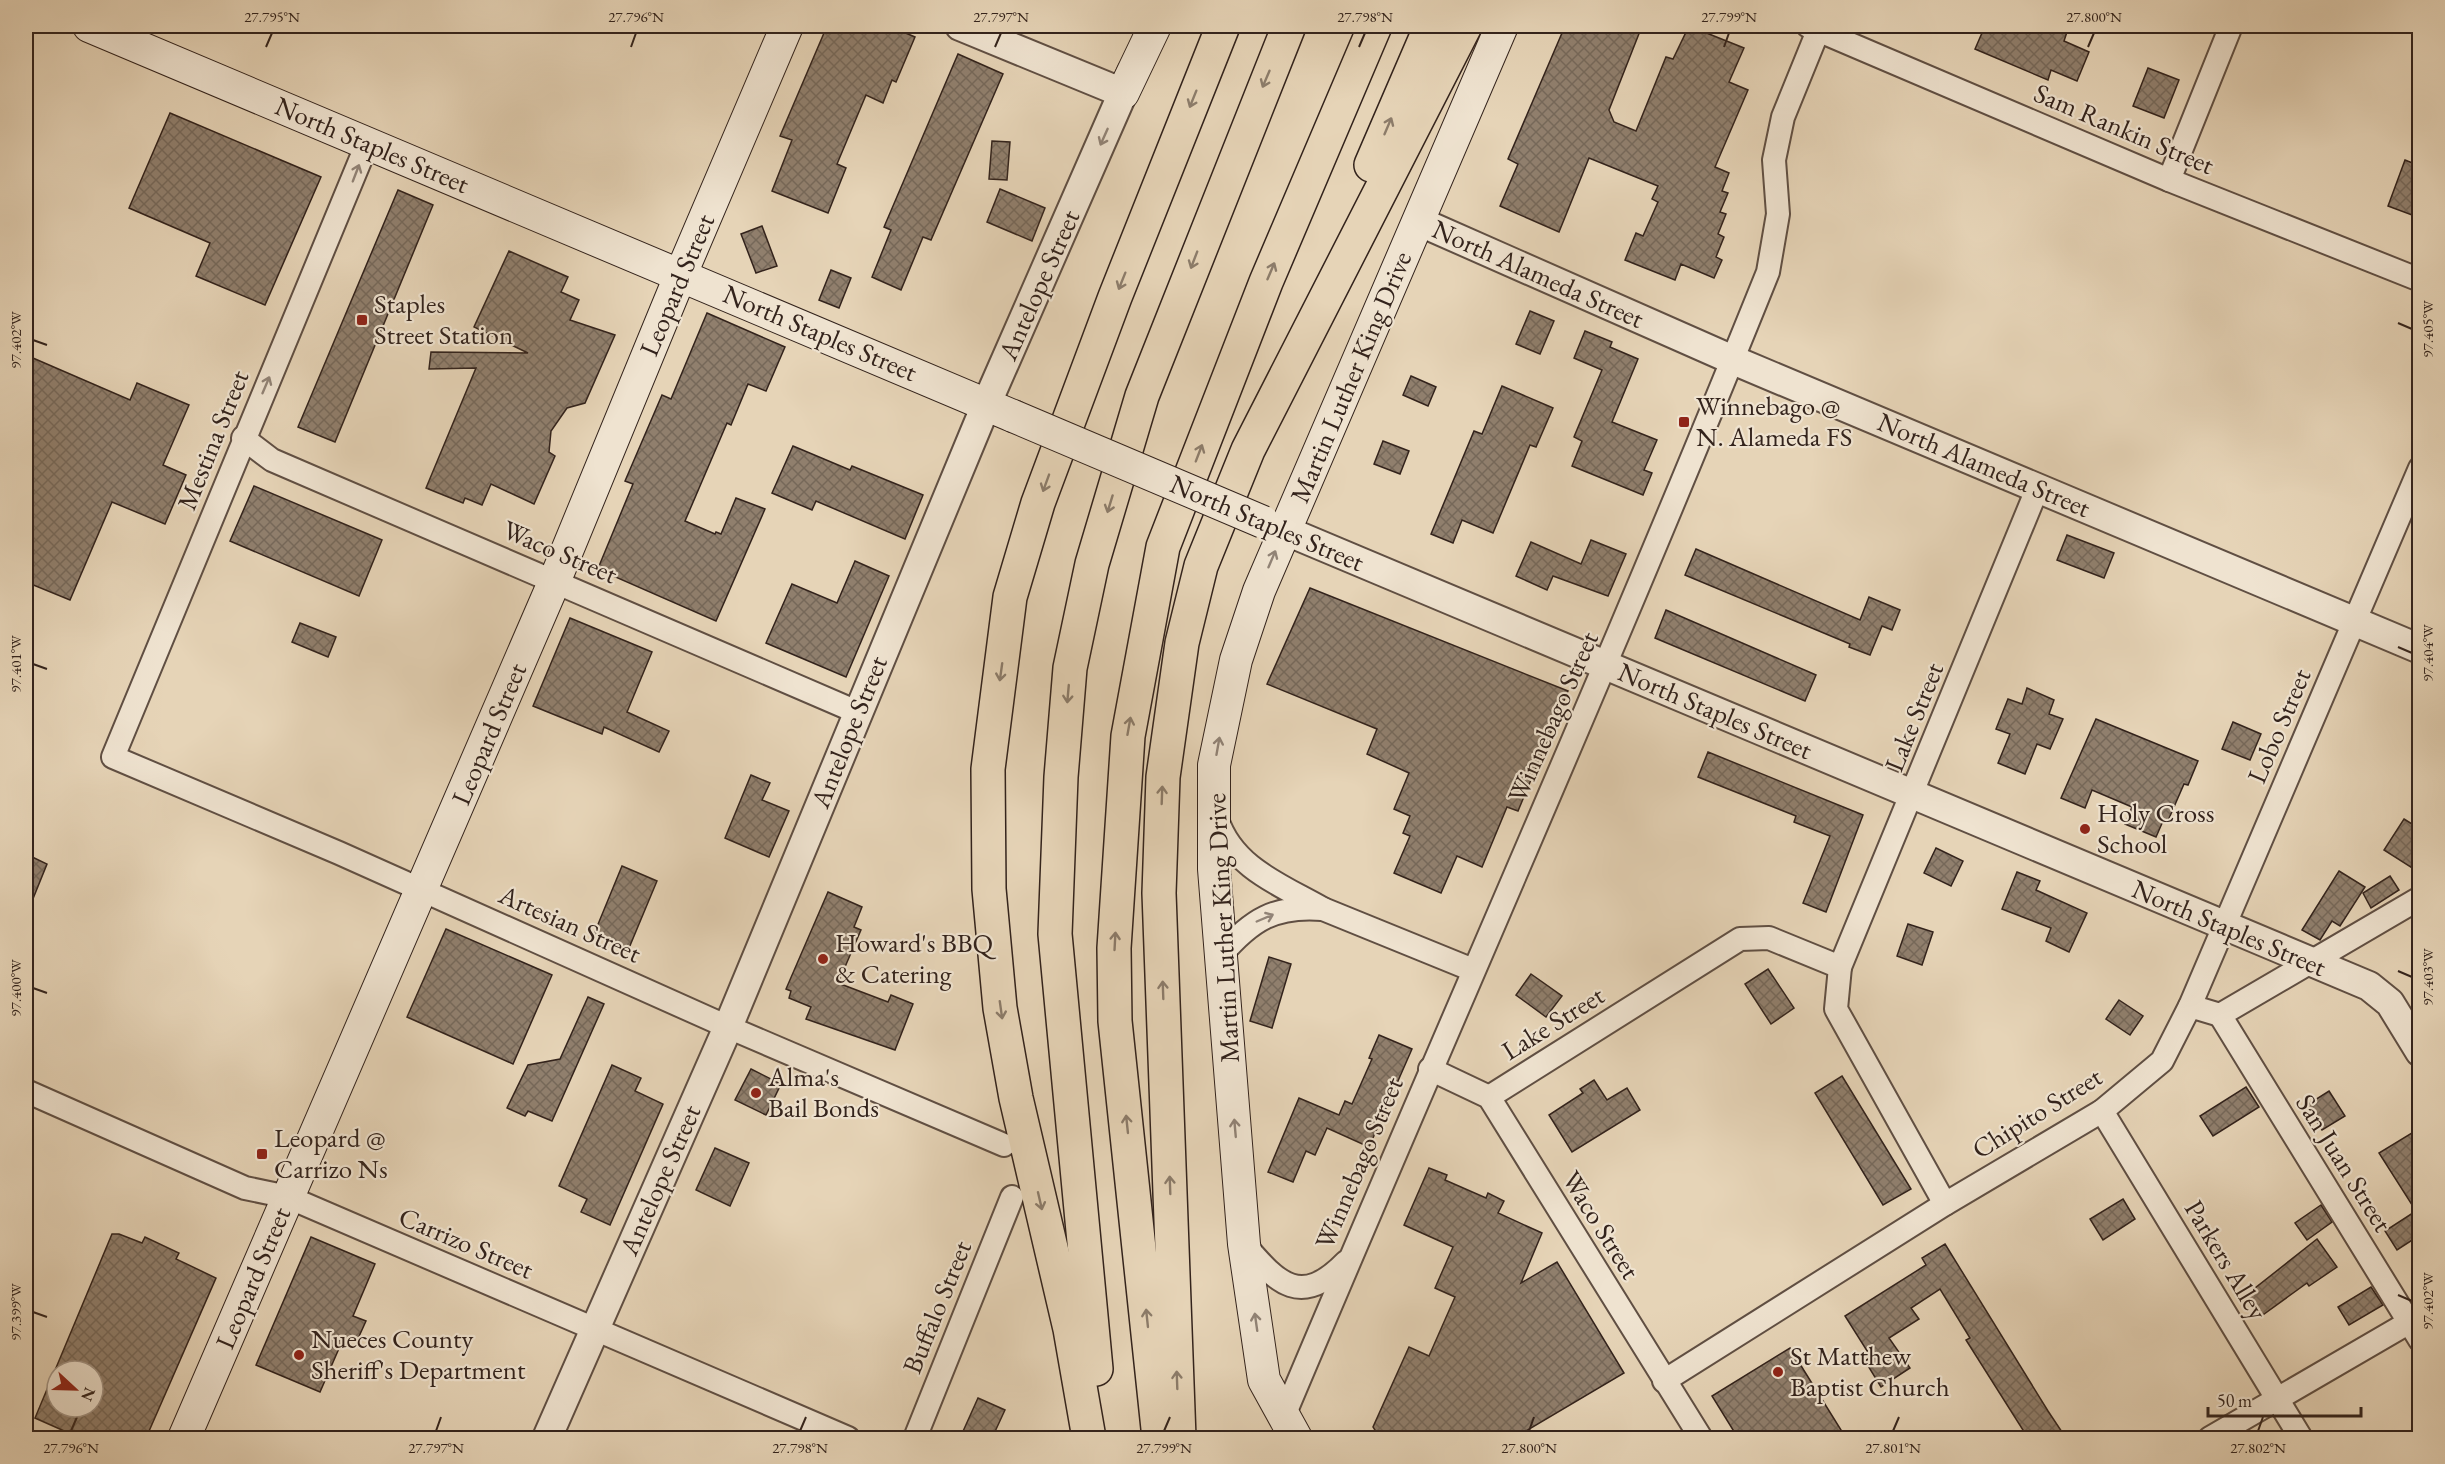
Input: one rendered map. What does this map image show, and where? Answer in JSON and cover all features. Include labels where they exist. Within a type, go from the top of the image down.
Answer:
[{"type":"highway","points":[[1089,1438],[1070,1329],[1016,1098],[1000,1008],[989,889],[988,769],[1011,597],[1038,503],[1115,297],[1222,26]]},
{"type":"highway","points":[[1103,1438],[1055,934],[1061,777],[1070,668],[1092,564],[1142,396],[1289,26]]},
{"type":"highway","points":[[1159,1438],[1115,1021],[1114,948],[1128,736],[1163,547],[1266,282],[1375,26]]},
{"type":"highway","points":[[1179,1438],[1159,893],[1162,777],[1182,643],[1202,566],[1248,450],[1431,26]]},
{"type":"highway","points":[[1248,450],[1465,26]]},
{"type":"main road","name":"North Staples Street","points":[[88,26],[681,274],[1273,526]]},
{"type":"main road","name":"Leopard Street","points":[[184,1438],[555,580],[681,274],[787,26]]},
{"type":"main road","points":[[1123,93],[1153,26]]},
{"type":"main road","name":"Martin Luther King Drive","points":[[1290,1428],[1264,1380],[1244,1244],[1214,869],[1214,765],[1236,660],[1258,591],[1273,526],[1418,221],[1503,26]]},
{"type":"street","points":[[960,26],[1123,93]]},
{"type":"street","points":[[2169,180],[2231,26]]},
{"type":"street","name":"Sam Rankin Street","points":[[1815,27],[2169,180],[2420,280]]},
{"type":"street","name":"Winnebago Street","points":[[1290,1428],[1351,1257],[1430,1069],[1607,666],[1768,272],[1778,214],[1774,160],[1783,117],[1815,27]]},
{"type":"street","name":"Antelope Street","points":[[547,1438],[728,1027],[857,712],[1000,410],[1123,93]]},
{"type":"street","name":"Mestina Street","points":[[112,757],[367,144]]},
{"type":"street","name":"North Alameda Street","points":[[1418,221],[1733,360],[2420,649]]},
{"type":"street","name":"Waco Street","points":[[243,438],[272,460],[857,712]]},
{"type":"street","name":"Lobo Street","points":[[2190,1006],[2420,468]]},
{"type":"street","name":"Lake Street","points":[[1945,1204],[1836,1009],[1840,967],[1914,794],[2038,488]]},
{"type":"street","name":"North Staples Street","points":[[1273,526],[2369,986],[2390,1003],[2420,1052]]},
{"type":"street","name":"Artesian Street","points":[[112,757],[422,889],[728,1027],[1004,1145]]},
{"type":"street","points":[[1214,811],[1227,842],[1249,867],[1323,909],[1473,970]]},
{"type":"street","points":[[2190,1006],[2220,1015],[2313,963],[2420,897]]},
{"type":"street","points":[[1221,955],[1247,927],[1260,919],[1291,908],[1323,909]]},
{"type":"street","name":"Lake Street","points":[[1489,1097],[1740,939],[1769,938],[1840,967]]},
{"type":"street","name":"Chipito Street","points":[[1664,1381],[1945,1204],[2102,1111],[2162,1061],[2190,1006]]},
{"type":"street","name":"San Juan Street","points":[[2220,1015],[2416,1326]]},
{"type":"street","points":[[1430,1069],[1489,1097]]},
{"type":"street","name":"Carrizo Street","points":[[26,1091],[245,1188],[288,1197],[848,1438]]},
{"type":"street","name":"Waco Street","points":[[1489,1097],[1701,1438]]},
{"type":"street","name":"Parkers Alley","points":[[2102,1111],[2301,1438]]},
{"type":"street","name":"Buffalo Street","points":[[915,1438],[1012,1197]]},
{"type":"street","points":[[1244,1244],[1268,1272],[1282,1284],[1304,1287],[1329,1279],[1351,1257]]},
{"type":"street","points":[[2210,1438],[2277,1398],[2416,1326]]},
{"type":"building","points":[[827,26],[889,26],[915,37],[896,82],[892,80],[883,103],[866,95],[837,164],[846,168],[828,213],[772,191],[792,140],[780,136]]},
{"type":"building","points":[[1565,26],[1642,26],[1609,110],[1614,122],[1636,131],[1666,57],[1673,59],[1689,26],[1744,48],[1729,82],[1748,90],[1715,167],[1729,173],[1722,191],[1728,193],[1720,212],[1726,214],[1718,234],[1724,237],[1716,257],[1722,260],[1714,278],[1681,264],[1675,280],[1625,260],[1636,233],[1643,236],[1658,202],[1652,199],[1658,186],[1589,158],[1559,232],[1500,206],[1518,164],[1508,159]]},
{"type":"building","points":[[1985,26],[2050,26],[2067,32],[2064,41],[2089,52],[2077,81],[2051,70],[2048,80],[1975,49]]},
{"type":"building","points":[[958,54],[1003,74],[931,240],[923,237],[901,290],[872,277],[891,230],[884,227]]},
{"type":"building","points":[[2148,68],[2179,80],[2164,118],[2133,106]]},
{"type":"building","points":[[170,113],[321,177],[265,305],[196,276],[210,243],[129,208]]},
{"type":"building","points":[[992,141],[1010,142],[1007,180],[989,179]]},
{"type":"building","points":[[2405,160],[2420,166],[2420,218],[2388,206]]},
{"type":"building","points":[[1000,189],[1045,208],[1032,241],[987,222]]},
{"type":"building","points":[[398,190],[433,205],[335,442],[298,427]]},
{"type":"building","points":[[762,226],[777,266],[756,273],[741,234]]},
{"type":"building","points":[[509,251],[568,277],[561,292],[579,300],[570,320],[615,335],[585,403],[567,408],[551,431],[549,452],[555,456],[534,504],[491,484],[482,505],[465,498],[463,503],[426,488],[476,368],[429,369],[431,352],[528,353],[474,327]]},
{"type":"building","points":[[831,270],[851,278],[839,308],[819,300]]},
{"type":"building","points":[[1530,311],[1554,321],[1540,354],[1516,344]]},
{"type":"building","points":[[707,313],[785,347],[766,391],[748,384],[731,425],[727,423],[685,521],[715,534],[716,532],[721,534],[736,498],[765,509],[716,621],[604,572],[599,566],[633,484],[625,481],[662,395],[671,399]]},
{"type":"building","points":[[1585,331],[1612,342],[1610,347],[1638,359],[1612,422],[1657,440],[1644,470],[1652,473],[1643,495],[1572,466],[1582,441],[1574,437],[1602,370],[1574,358]]},
{"type":"building","points":[[26,355],[130,400],[137,383],[189,405],[163,465],[186,475],[165,524],[112,502],[70,600],[26,582]]},
{"type":"building","points":[[1411,376],[1436,387],[1428,406],[1403,395]]},
{"type":"building","points":[[1502,386],[1553,408],[1536,447],[1530,445],[1493,533],[1462,520],[1453,543],[1431,534],[1474,431],[1482,434]]},
{"type":"building","points":[[1383,441],[1409,451],[1400,474],[1374,464]]},
{"type":"building","points":[[793,446],[850,470],[852,466],[923,495],[905,539],[816,501],[812,510],[772,493]]},
{"type":"building","points":[[254,486],[382,540],[359,596],[230,541]]},
{"type":"building","points":[[2067,535],[2114,553],[2104,578],[2057,560]]},
{"type":"building","points":[[1591,540],[1626,554],[1608,596],[1553,576],[1547,590],[1516,576],[1531,542],[1581,564]]},
{"type":"building","points":[[1696,549],[1860,620],[1869,597],[1900,610],[1892,630],[1882,626],[1870,655],[1849,647],[1850,644],[1685,575]]},
{"type":"building","points":[[855,561],[889,576],[846,677],[766,643],[792,584],[837,603]]},
{"type":"building","points":[[1310,588],[1568,691],[1518,811],[1507,807],[1482,867],[1457,856],[1441,893],[1394,873],[1410,836],[1403,833],[1410,816],[1394,809],[1409,773],[1367,754],[1377,729],[1267,684]]},
{"type":"building","points":[[1666,610],[1816,675],[1805,701],[1655,638]]},
{"type":"building","points":[[570,618],[652,652],[627,712],[669,731],[659,752],[604,727],[602,734],[533,706]]},
{"type":"building","points":[[300,623],[336,637],[328,657],[292,642]]},
{"type":"building","points":[[2027,688],[2054,700],[2049,714],[2063,719],[2050,749],[2037,744],[2025,774],[1998,763],[2010,734],[1996,729],[2008,699],[2022,704]]},
{"type":"building","points":[[2096,719],[2198,761],[2188,785],[2184,784],[2167,823],[2163,821],[2156,837],[2125,824],[2132,807],[2092,790],[2085,808],[2061,798]]},
{"type":"building","points":[[2233,722],[2261,734],[2250,760],[2222,749]]},
{"type":"building","points":[[1708,752],[1863,815],[1826,912],[1803,903],[1830,836],[1794,822],[1796,816],[1698,777]]},
{"type":"building","points":[[751,775],[770,783],[762,800],[789,811],[769,857],[725,838]]},
{"type":"building","points":[[2404,819],[2420,829],[2420,873],[2384,850]]},
{"type":"building","points":[[1936,848],[1963,861],[1951,886],[1924,873]]},
{"type":"building","points":[[26,854],[47,864],[26,916]]},
{"type":"building","points":[[622,866],[657,881],[629,948],[594,934]]},
{"type":"building","points":[[2339,871],[2365,887],[2340,926],[2332,921],[2320,940],[2302,930]]},
{"type":"building","points":[[2017,872],[2040,881],[2036,890],[2087,913],[2069,952],[2046,941],[2051,928],[2002,909]]},
{"type":"building","points":[[2390,876],[2399,890],[2371,908],[2363,893]]},
{"type":"building","points":[[828,892],[862,907],[854,927],[861,930],[838,983],[888,1002],[891,995],[913,1004],[895,1050],[806,1019],[811,1007],[789,998],[791,991],[786,989]]},
{"type":"building","points":[[1908,924],[1933,932],[1922,965],[1897,956]]},
{"type":"building","points":[[446,929],[552,975],[513,1064],[407,1017]]},
{"type":"building","points":[[1269,957],[1291,964],[1272,1028],[1250,1021]]},
{"type":"building","points":[[1768,969],[1794,1008],[1771,1024],[1745,984]]},
{"type":"building","points":[[1531,974],[1562,996],[1546,1017],[1516,995]]},
{"type":"building","points":[[588,997],[604,1004],[552,1121],[528,1111],[525,1116],[507,1108],[528,1065],[560,1059]]},
{"type":"building","points":[[2119,1000],[2143,1016],[2130,1035],[2106,1019]]},
{"type":"building","points":[[1379,1035],[1412,1049],[1369,1147],[1327,1128],[1315,1155],[1306,1151],[1293,1182],[1268,1172],[1299,1098],[1339,1115],[1345,1101],[1352,1104],[1372,1059],[1369,1058]]},
{"type":"building","points":[[612,1065],[641,1078],[635,1091],[663,1104],[610,1225],[581,1212],[587,1199],[559,1186]]},
{"type":"building","points":[[751,1069],[781,1084],[766,1115],[735,1100]]},
{"type":"building","points":[[1842,1076],[1911,1189],[1883,1205],[1815,1093]]},
{"type":"building","points":[[1594,1080],[1607,1100],[1627,1088],[1640,1110],[1572,1152],[1549,1115],[1583,1093],[1580,1089]]},
{"type":"building","points":[[2246,1087],[2259,1107],[2213,1136],[2200,1116]]},
{"type":"building","points":[[2329,1091],[2345,1116],[2322,1130],[2307,1105]]},
{"type":"building","points":[[2420,1128],[2420,1235],[2397,1250],[2385,1231],[2416,1211],[2379,1153]]},
{"type":"building","points":[[715,1148],[749,1163],[730,1206],[696,1190]]},
{"type":"building","points":[[1429,1168],[1447,1175],[1445,1180],[1486,1198],[1488,1193],[1504,1201],[1498,1213],[1542,1233],[1521,1283],[1557,1262],[1624,1373],[1514,1438],[1380,1438],[1373,1427],[1409,1347],[1429,1356],[1455,1297],[1435,1288],[1453,1247],[1404,1225]]},
{"type":"building","points":[[2123,1199],[2135,1219],[2103,1240],[2090,1219]]},
{"type":"building","points":[[2321,1205],[2332,1222],[2307,1240],[2295,1223]]},
{"type":"building","points":[[112,1234],[119,1234],[142,1243],[145,1237],[179,1253],[176,1259],[216,1278],[146,1438],[80,1438],[35,1418],[45,1394],[45,1419],[105,1419],[105,1359],[60,1359]]},
{"type":"building","points":[[311,1237],[375,1264],[353,1316],[366,1321],[356,1343],[344,1337],[320,1392],[256,1365]]},
{"type":"building","points":[[2317,1239],[2337,1267],[2309,1286],[2307,1283],[2260,1317],[2245,1296]]},
{"type":"building","points":[[1945,1244],[2066,1438],[2028,1438],[1966,1340],[1970,1338],[1940,1289],[1911,1308],[1919,1319],[1889,1338],[1910,1368],[1881,1387],[1865,1361],[1871,1357],[1845,1316],[1926,1265],[1922,1258]]},
{"type":"building","points":[[2371,1287],[2383,1305],[2349,1325],[2338,1307]]},
{"type":"building","name":"St Matthew Baptist Church","points":[[1790,1348],[1846,1438],[1738,1438],[1712,1396]]},
{"type":"building","points":[[978,1398],[1005,1410],[992,1438],[960,1438]]},
{"type":"place","name":"Staples Street Station","points":[[362,320]]},
{"type":"place","name":"Winnebago @ N. Alameda FS","points":[[1684,422]]},
{"type":"place","name":"Holy Cross School","points":[[2085,829]]},
{"type":"place","name":"Howard's BBQ & Catering","points":[[823,959]]},
{"type":"place","name":"Alma's Bail Bonds","points":[[756,1093]]},
{"type":"place","name":"Leopard @ Carrizo Ns","points":[[262,1154]]},
{"type":"place","name":"Nueces County Sheriff's Department","points":[[299,1355]]},
{"type":"place","name":"St Matthew Baptist Church","points":[[1778,1372]]}]
